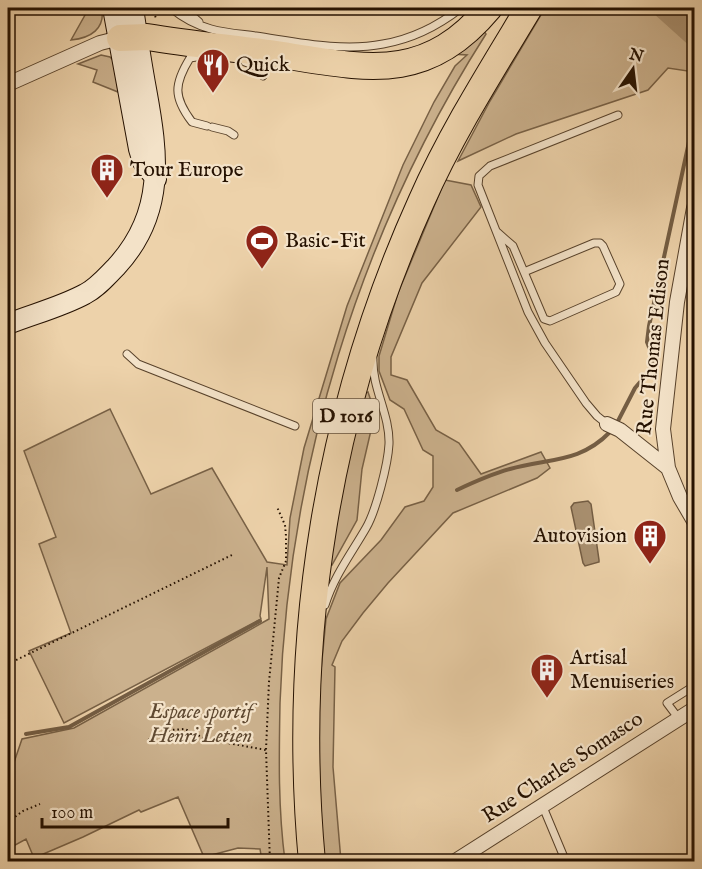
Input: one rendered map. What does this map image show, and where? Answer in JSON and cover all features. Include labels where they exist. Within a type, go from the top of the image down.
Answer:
[{"type":"highway","points":[[129,37],[353,66],[390,66],[418,60],[443,48],[466,32],[489,8]]},
{"type":"highway","name":"D 1016","points":[[296,861],[290,749],[293,643],[306,531],[331,412],[360,312],[401,207],[452,105],[510,8]]},
{"type":"highway","name":"D 1016","points":[[312,861],[307,802],[306,711],[310,627],[327,503],[351,399],[363,354],[386,286],[422,199],[472,102],[529,8]]},
{"type":"street","points":[[8,320],[77,298],[101,282],[121,261],[139,234],[148,214],[156,179],[154,133],[129,37],[113,8]]},
{"type":"street","points":[[129,37],[133,8]]},
{"type":"street","points":[[8,84],[100,43],[129,37]]},
{"type":"street","name":"Rue Thomas Edison","points":[[694,208],[677,302],[663,417],[664,449],[668,468],[694,521]]},
{"type":"street","points":[[607,424],[620,430],[668,468]]},
{"type":"street","name":"Rue Charles Somasco","points":[[454,861],[543,807],[694,709]]},
{"type":"lane","points":[[171,8],[187,19],[215,30],[307,43],[364,47],[413,36],[439,23],[461,8]]},
{"type":"lane","points":[[183,8],[203,27]]},
{"type":"lane","points":[[207,56],[196,55],[190,58],[183,72],[177,99],[192,122],[228,131],[234,135]]},
{"type":"lane","points":[[239,61],[250,62],[258,67],[263,76]]},
{"type":"lane","points":[[607,424],[586,403],[545,344],[518,294],[478,185],[479,176],[490,166],[618,116]]},
{"type":"lane","points":[[496,232],[513,246],[524,272],[544,319],[550,321],[616,292],[620,284],[600,243],[594,243],[524,272]]},
{"type":"lane","points":[[323,613],[334,580],[368,524],[387,454],[387,429],[373,369],[375,340],[386,286]]},
{"type":"lane","points":[[127,354],[138,364],[295,426]]},
{"type":"lane","points":[[306,711],[319,631]]},
{"type":"lane","points":[[679,719],[668,704],[694,686]]},
{"type":"lane","points":[[543,807],[566,861]]},
{"type":"path","points":[[270,861],[266,750],[269,682],[279,578],[286,561],[285,525],[277,507]]},
{"type":"path","points":[[8,664],[232,555]]},
{"type":"path","points":[[148,740],[171,730],[185,729],[206,739],[266,750]]},
{"type":"path","points":[[8,822],[23,811],[40,804]]},
{"type":"green space","points":[[89,8],[102,8],[99,27],[90,35],[71,40]]},
{"type":"green space","points":[[545,8],[686,8],[694,15],[694,72],[668,68],[648,90],[516,134],[458,161],[490,101]]},
{"type":"green space","name":"Espace sportif Henri Letien","points":[[480,26],[486,34],[441,110],[401,189],[367,271],[338,355],[315,441],[298,527],[286,615],[280,703],[279,763],[285,861],[262,861],[260,849],[238,848],[204,857],[178,797],[141,812],[139,810],[34,858],[26,839],[8,849],[8,780],[22,739],[74,728],[269,619],[267,567],[261,619],[64,723],[29,651],[71,633],[39,544],[56,537],[24,451],[110,409],[151,494],[212,468],[267,562],[287,565],[290,518],[304,448],[347,306],[403,165],[434,102],[455,66],[467,55],[452,54]]},
{"type":"green space","points":[[101,55],[110,57],[115,62],[118,92],[93,82],[97,70],[78,64]]},
{"type":"green space","points":[[445,180],[471,185],[481,207],[422,283],[391,357],[391,375],[407,380],[436,430],[459,443],[481,474],[541,452],[550,468],[537,478],[453,513],[388,583],[342,641],[332,665],[335,667],[333,767],[341,861],[322,862],[319,804],[319,691],[326,619],[340,583],[381,540],[405,507],[424,501],[433,487],[433,456],[423,450],[404,409],[390,400],[379,371],[379,356],[398,293]]},
{"type":"green space","points":[[368,392],[375,413],[362,469],[357,520],[332,565],[330,564],[339,497],[365,393]]},
{"type":"shaded area","points":[[588,501],[591,504],[599,562],[585,566],[571,507],[574,503]]},
{"type":"waterway","points":[[664,8],[694,35]]},
{"type":"waterway","points":[[618,421],[635,388],[652,364],[653,357],[647,342],[649,326],[694,119]]},
{"type":"waterway","points":[[457,490],[503,471],[575,454],[599,442],[610,432]]},
{"type":"waterway","points":[[26,734],[69,727],[260,621]]},
{"type":"place","name":"Quick","points":[[213,94]]},
{"type":"place","name":"Tour Europe","points":[[107,199]]},
{"type":"place","name":"Basic-Fit","points":[[262,270]]},
{"type":"place","name":"Autovision","points":[[650,565]]},
{"type":"place","name":"Artisal Menuiseries","points":[[547,699]]}]
